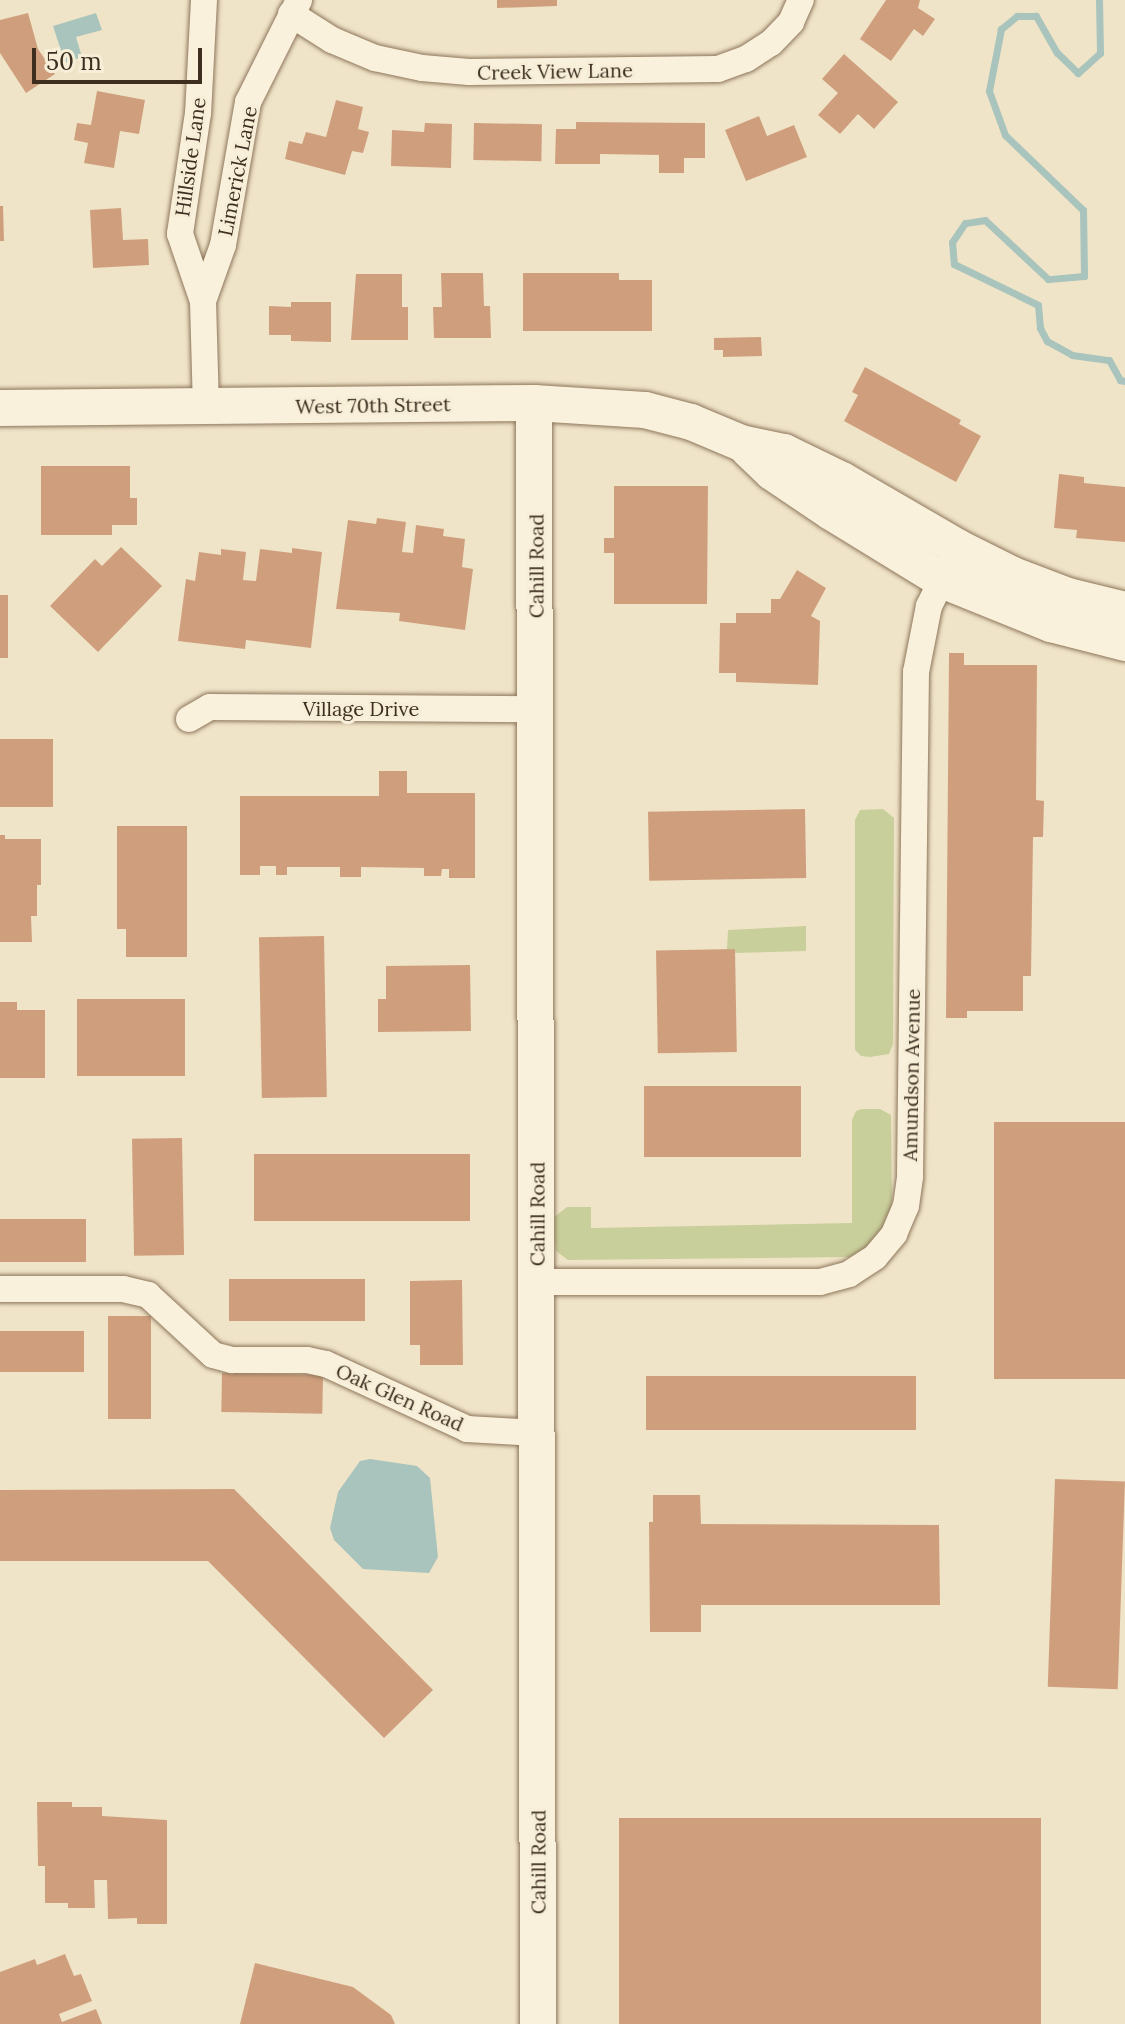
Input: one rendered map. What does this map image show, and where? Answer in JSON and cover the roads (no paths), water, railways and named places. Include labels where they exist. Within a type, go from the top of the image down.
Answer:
[{"type":"street","name":"Hillside Lane","points":[[204,0],[198,113],[180,234],[203,301],[206,407]]},
{"type":"street","name":"Creek View Lane","points":[[295,7],[332,40],[375,58],[422,68],[469,72],[718,69],[746,59],[771,43],[791,22],[801,0]]},
{"type":"street","name":"Limerick Lane","points":[[203,301],[223,245],[248,102],[295,7]]},
{"type":"street","name":"West 70th Street","points":[[0,408],[534,403],[645,410],[691,422],[741,443],[784,452],[842,480],[959,548],[1068,596],[1125,610]]},
{"type":"street","name":"Cahill Road","points":[[534,403],[538,2024]]},
{"type":"street","name":"West 70th Street","points":[[741,443],[772,472],[942,580],[1051,624],[1125,643]]},
{"type":"street","name":"Amundson Avenue","points":[[537,1282],[820,1282],[849,1274],[875,1257],[894,1234],[906,1206],[910,1176],[916,672],[929,606],[959,548]]},
{"type":"street","name":"Village Drive","points":[[189,719],[210,707],[537,709]]},
{"type":"street","name":"Oak Glen Road","points":[[0,1289],[123,1289],[148,1295],[213,1355],[232,1360],[307,1360],[326,1364],[467,1429],[537,1433]]},
{"type":"water","points":[[96,13],[102,30],[76,37],[82,57],[65,63],[53,26]]},
{"type":"water","points":[[370,1459],[417,1466],[430,1478],[438,1557],[429,1573],[363,1569],[334,1540],[330,1528],[338,1492],[360,1461]]},
{"type":"waterway","points":[[1099,0],[1100,53],[1078,73],[1057,53],[1036,16],[1017,16],[1001,29],[989,91],[1005,135],[1083,210],[1084,276],[1048,279],[985,220],[965,223],[952,242],[954,264],[1038,305],[1040,328],[1047,341],[1072,355],[1109,360],[1120,380],[1125,381]]}]
